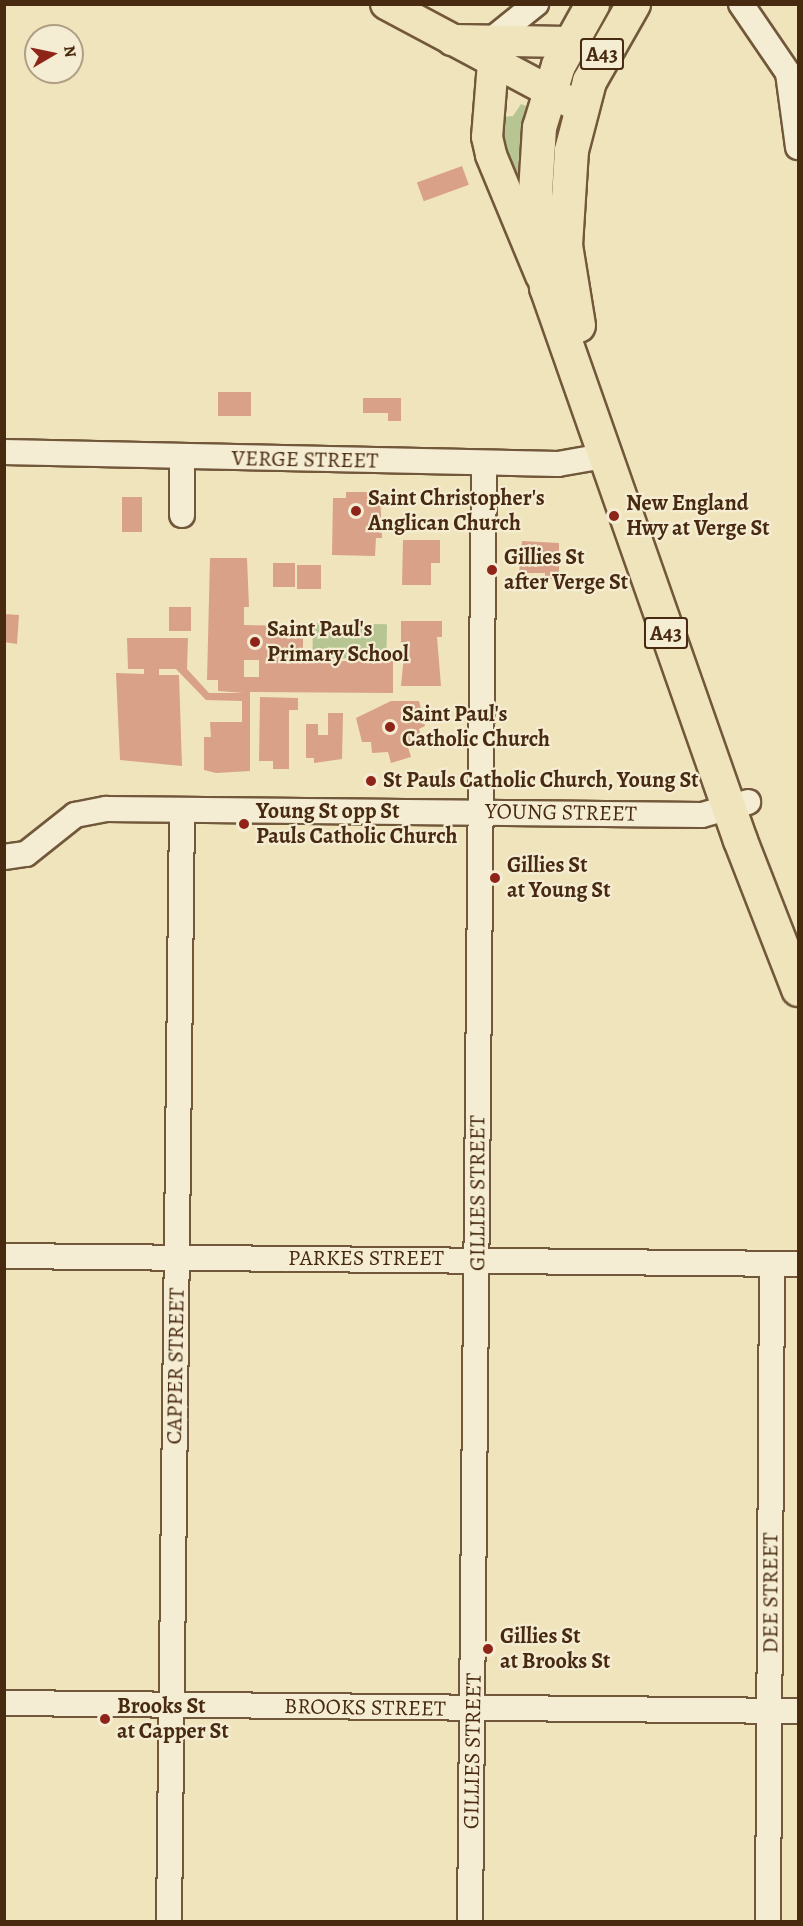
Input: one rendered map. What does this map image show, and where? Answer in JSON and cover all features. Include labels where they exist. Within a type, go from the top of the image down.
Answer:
[{"type":"highway","name":"A43","points":[[592,4],[568,42],[548,92],[539,127],[535,192],[546,287],[604,456],[739,806],[798,936]]},
{"type":"highway","name":"A43","points":[[633,4],[606,47],[581,108],[564,219],[571,298],[584,344],[798,989]]},
{"type":"main road","points":[[386,4],[446,39],[492,52],[548,92],[581,108]]},
{"type":"main road","points":[[492,52],[568,42]]},
{"type":"main road","points":[[492,52],[487,137],[491,155],[546,287]]},
{"type":"street","points":[[492,52],[536,4]]},
{"type":"street","points":[[741,4],[788,73],[798,147]]},
{"type":"street","name":"VERGE STREET","points":[[4,452],[484,464],[584,463],[604,456]]},
{"type":"street","points":[[182,458],[182,515]]},
{"type":"street","name":"GILLIES STREET","points":[[470,1922],[474,1709],[484,464]]},
{"type":"street","name":"YOUNG STREET","points":[[15,856],[75,815],[106,809],[702,815],[739,806]]},
{"type":"street","name":"CAPPER STREET","points":[[169,1922],[182,810]]},
{"type":"street","name":"PARKES STREET","points":[[4,1256],[798,1264]]},
{"type":"street","name":"DEE STREET","points":[[768,1922],[772,1264]]},
{"type":"street","name":"BROOKS STREET","points":[[4,1703],[798,1711]]},
{"type":"green space","points":[[521,104],[529,107],[519,151],[517,204],[495,118],[513,116]]},
{"type":"green space","points":[[313,623],[387,624],[386,659],[312,658]]},
{"type":"building","points":[[462,166],[469,185],[424,201],[417,182]]},
{"type":"building","points":[[218,392],[251,392],[251,416],[218,416]]},
{"type":"building","points":[[363,398],[401,398],[401,421],[388,421],[388,413],[363,413]]},
{"type":"building","name":"Saint Christopher's Anglican Church","points":[[346,492],[380,492],[382,538],[376,538],[375,556],[332,555],[333,498],[346,498]]},
{"type":"building","points":[[122,497],[142,497],[142,532],[122,532]]},
{"type":"building","points":[[403,540],[440,540],[440,563],[431,563],[431,585],[402,585]]},
{"type":"building","points":[[522,541],[559,543],[559,579],[545,579],[545,573],[519,573]]},
{"type":"building","points":[[210,558],[247,558],[249,607],[244,607],[244,625],[303,626],[303,661],[393,661],[393,693],[250,692],[250,771],[216,773],[204,770],[204,737],[211,737],[210,722],[242,722],[242,701],[206,700],[176,669],[159,669],[159,675],[179,675],[182,766],[120,760],[116,673],[144,674],[144,669],[128,669],[127,638],[188,638],[187,669],[209,693],[244,693],[218,691],[218,680],[207,680]],"holes":[[[244,660],[259,660],[259,677],[244,677]]]},
{"type":"building","points":[[273,563],[295,563],[295,587],[273,587]]},
{"type":"building","points":[[297,565],[321,565],[321,589],[297,589]]},
{"type":"building","points":[[169,607],[191,607],[191,631],[169,631]]},
{"type":"building","points":[[4,614],[19,615],[17,644],[4,642]]},
{"type":"building","points":[[401,621],[442,621],[442,637],[437,637],[441,686],[401,686],[405,644],[401,644]]},
{"type":"building","points":[[260,697],[298,698],[298,710],[289,710],[289,769],[273,769],[273,761],[259,761]]},
{"type":"building","name":"Saint Paul's Catholic Church","points":[[391,701],[419,701],[425,726],[419,729],[422,739],[408,747],[411,757],[391,763],[388,752],[372,753],[371,742],[362,742],[356,718]]},
{"type":"building","points":[[328,713],[343,713],[342,759],[314,763],[314,758],[306,758],[306,724],[318,724],[318,735],[328,735]]},
{"type":"place","name":"Saint Christopher's Anglican Church","points":[[356,511]]},
{"type":"place","name":"New England Hwy at Verge St","points":[[614,516]]},
{"type":"place","name":"Gillies St after Verge St","points":[[492,570]]},
{"type":"place","name":"Saint Paul's Primary School","points":[[255,642]]},
{"type":"place","name":"Saint Paul's Catholic Church","points":[[390,727]]},
{"type":"place","name":"St Pauls Catholic Church, Young St","points":[[371,781]]},
{"type":"place","name":"Young St opp St Pauls Catholic Church","points":[[244,824]]},
{"type":"place","name":"Gillies St at Young St","points":[[495,878]]},
{"type":"place","name":"Gillies St at Brooks St","points":[[488,1649]]},
{"type":"place","name":"Brooks St at Capper St","points":[[105,1719]]}]
